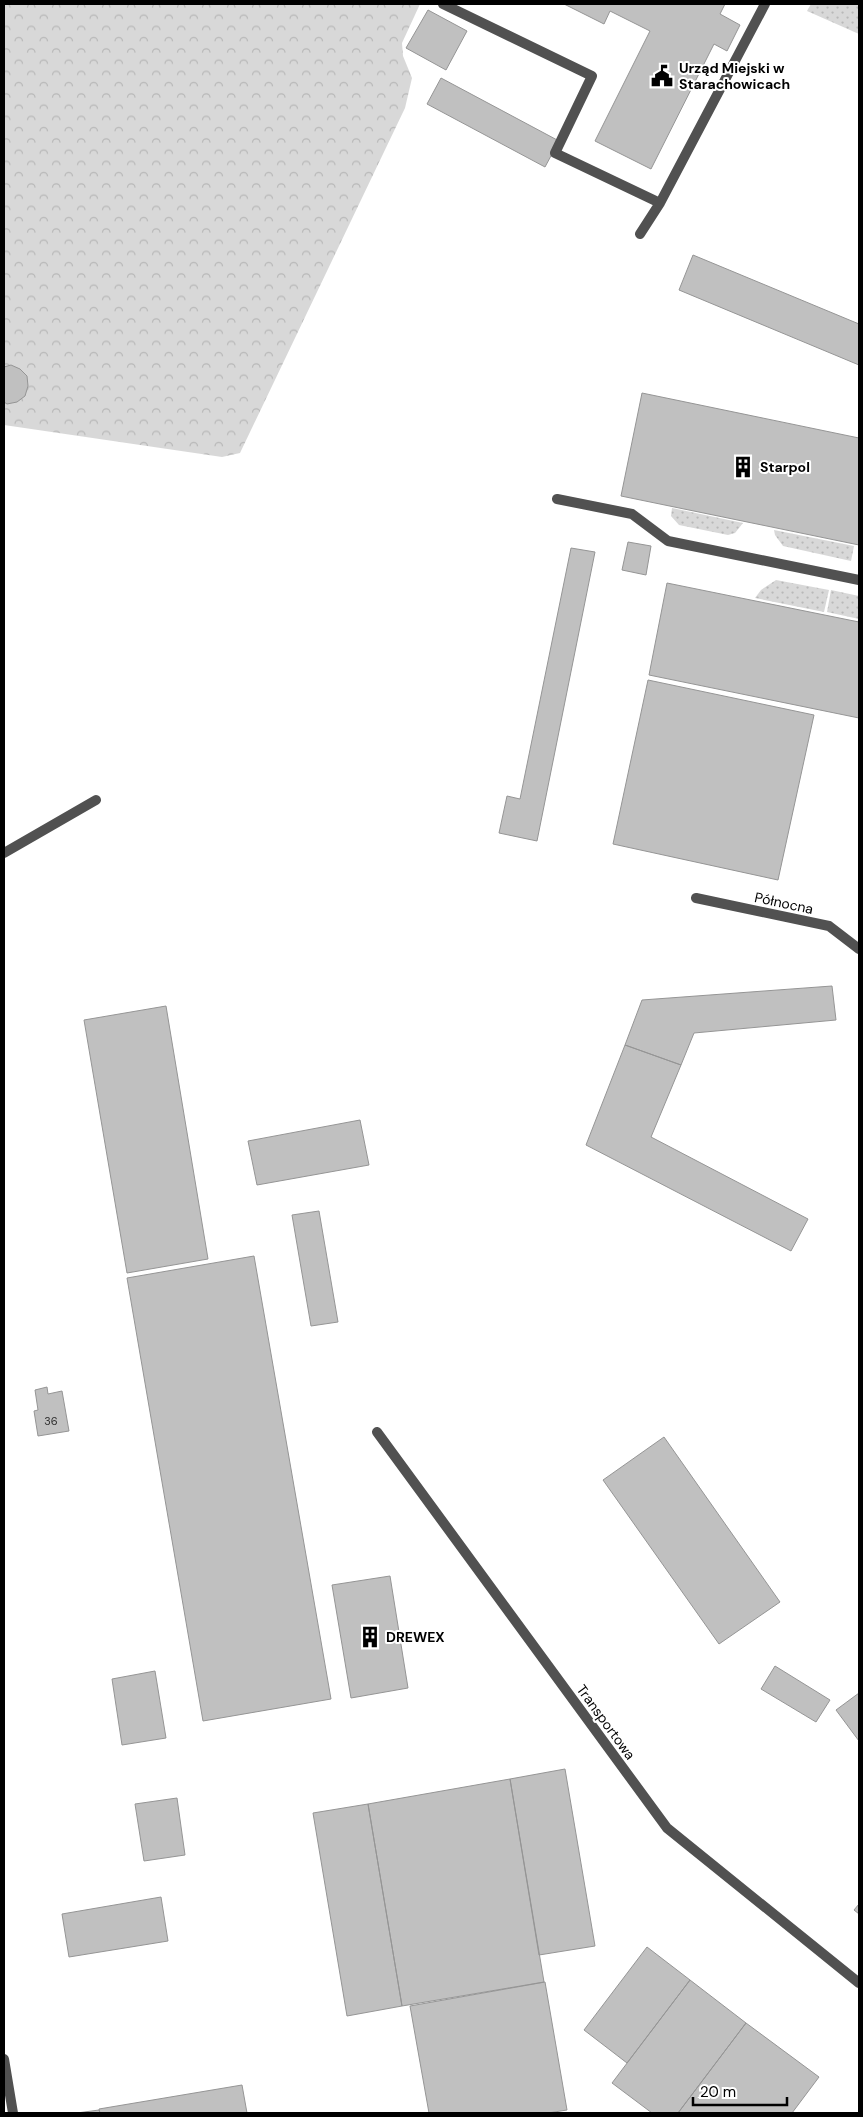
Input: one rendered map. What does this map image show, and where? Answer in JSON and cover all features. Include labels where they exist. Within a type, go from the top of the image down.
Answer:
[{"type":"street","points":[[443,4],[592,76],[554,153],[660,203]]},
{"type":"street","points":[[640,234],[660,203],[765,4]]},
{"type":"street","points":[[557,499],[632,514],[668,541],[859,580]]},
{"type":"street","points":[[4,853],[96,800]]},
{"type":"street","name":"Północna","points":[[696,898],[830,926],[859,949]]},
{"type":"street","name":"Transportowa","points":[[377,1432],[667,1828],[859,1983]]},
{"type":"street","points":[[4,2059],[13,2113]]},
{"type":"green space","points":[[4,4],[420,4],[402,43],[403,56],[412,78],[405,108],[240,453],[222,457],[4,425]]},
{"type":"green space","points":[[811,4],[859,4],[859,34],[807,11]]},
{"type":"green space","points":[[672,508],[743,523],[735,533],[728,535],[679,525],[671,516]]},
{"type":"green space","points":[[774,530],[854,546],[851,561],[783,546],[775,535]]},
{"type":"green space","points":[[776,580],[829,590],[824,612],[755,598],[761,590]]},
{"type":"green space","points":[[831,590],[859,596],[859,619],[827,612]]},
{"type":"building","name":"Urząd Miejski w Starachowicach","points":[[564,4],[725,4],[720,14],[740,25],[727,51],[714,44],[651,169],[595,141],[650,31],[610,11],[604,24]]},
{"type":"building","points":[[428,10],[467,31],[446,70],[406,48]]},
{"type":"building","points":[[441,78],[559,141],[545,167],[427,104]]},
{"type":"building","points":[[693,255],[859,324],[859,365],[679,290]]},
{"type":"building","points":[[11,365],[20,369],[27,376],[28,386],[25,396],[17,402],[7,404],[4,402],[4,367]]},
{"type":"building","name":"Starpol","points":[[642,393],[859,438],[859,545],[621,496]]},
{"type":"building","points":[[628,542],[651,546],[646,575],[622,570]]},
{"type":"building","points":[[571,548],[595,552],[537,841],[499,833],[507,796],[520,799]]},
{"type":"building","points":[[667,583],[859,622],[859,718],[649,675]]},
{"type":"building","points":[[648,680],[814,715],[778,880],[613,844]]},
{"type":"building","points":[[832,986],[836,1020],[694,1033],[681,1065],[625,1045],[642,1000]]},
{"type":"building","points":[[166,1006],[208,1259],[127,1273],[84,1020]]},
{"type":"building","points":[[625,1045],[681,1065],[651,1137],[808,1219],[791,1251],[586,1145]]},
{"type":"building","points":[[360,1120],[369,1165],[257,1185],[248,1141]]},
{"type":"building","points":[[319,1211],[338,1322],[311,1326],[292,1215]]},
{"type":"building","points":[[254,1256],[331,1699],[203,1721],[127,1278]]},
{"type":"building","points":[[47,1387],[48,1394],[62,1391],[69,1431],[38,1436],[34,1411],[38,1410],[35,1390]]},
{"type":"building","points":[[664,1437],[780,1602],[719,1644],[603,1480]]},
{"type":"building","name":"DREWEX","points":[[390,1576],[408,1688],[351,1698],[332,1585]]},
{"type":"building","points":[[775,1666],[830,1700],[816,1722],[761,1689]]},
{"type":"building","points":[[155,1671],[166,1738],[122,1745],[112,1679]]},
{"type":"building","points":[[859,1693],[859,1741],[836,1710]]},
{"type":"building","points":[[565,1769],[595,1946],[539,1955],[510,1779]]},
{"type":"building","points":[[510,1779],[544,1982],[402,2006],[368,1804]]},
{"type":"building","points":[[177,1798],[185,1855],[144,1861],[135,1804]]},
{"type":"building","points":[[368,1804],[402,2006],[347,2016],[313,1813]]},
{"type":"building","points":[[161,1897],[168,1941],[69,1957],[62,1914]]},
{"type":"building","points":[[859,1904],[859,1914],[854,1910]]},
{"type":"building","points":[[647,1947],[690,1980],[627,2063],[584,2030]]},
{"type":"building","points":[[690,1980],[746,2023],[678,2113],[652,2113],[612,2083]]},
{"type":"building","points":[[545,1982],[567,2110],[548,2113],[429,2113],[410,2006]]},
{"type":"building","points":[[746,2023],[819,2077],[792,2113],[678,2113]]},
{"type":"building","points":[[242,2085],[247,2113],[100,2113],[99,2109]]},
{"type":"building","points":[[99,2110],[100,2113],[77,2113]]},
{"type":"place","name":"Urząd Miejski w Starachowicach","points":[[662,76]]},
{"type":"place","name":"Starpol","points":[[743,467]]},
{"type":"place","name":"DREWEX","points":[[370,1637]]}]
